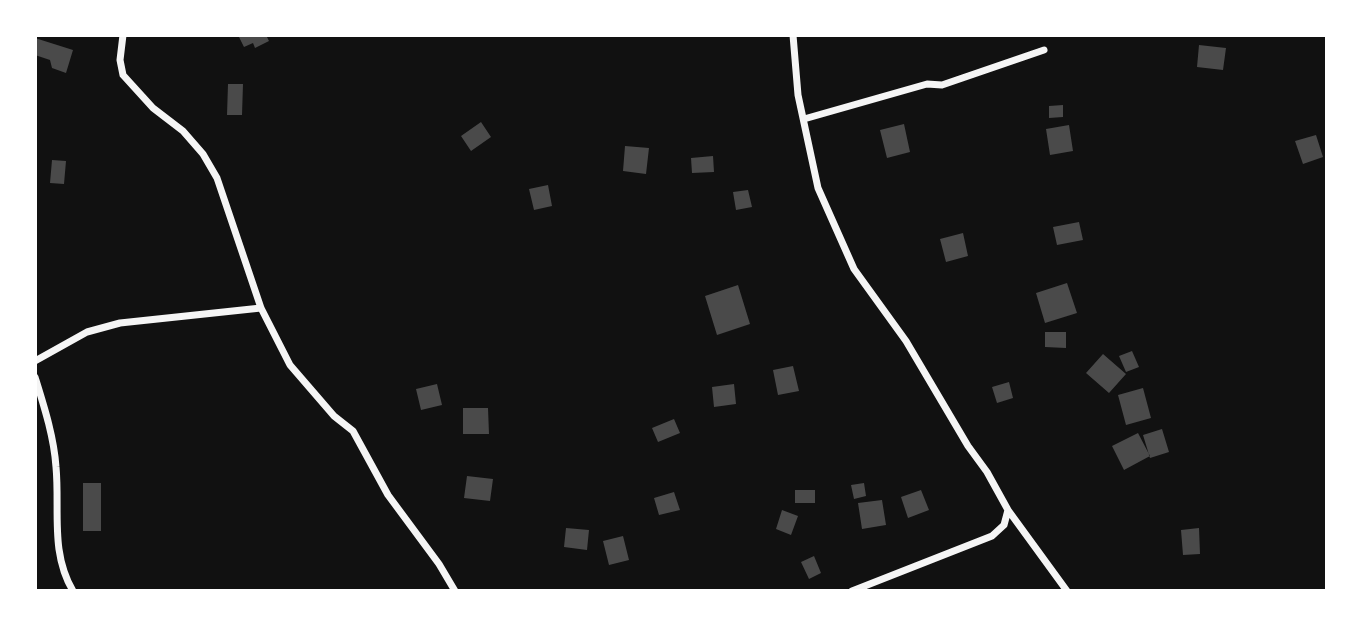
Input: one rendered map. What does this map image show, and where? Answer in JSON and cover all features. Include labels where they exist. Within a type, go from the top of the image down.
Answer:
[{"type":"street","points":[[123,35],[120,60],[123,75],[153,108],[183,131],[203,154],[217,178],[261,308],[290,365],[334,416],[353,431],[388,495],[456,591]]},
{"type":"street","points":[[793,35],[799,95],[818,188],[855,269],[906,341],[1008,510],[1067,591]]},
{"type":"street","points":[[804,118],[928,84],[942,85],[1044,50]]},
{"type":"street","points":[[35,361],[87,332],[120,323],[261,308]]},
{"type":"street","points":[[35,376],[48,420],[56,467],[56,540],[65,579],[73,591]]},
{"type":"street","points":[[852,591],[992,536],[1004,525],[1008,510]]},
{"type":"building","points":[[238,35],[266,35],[269,41],[255,48],[253,43],[244,47]]},
{"type":"building","points":[[35,38],[73,50],[66,73],[52,68],[50,60],[35,55]]},
{"type":"building","points":[[1199,45],[1226,48],[1223,70],[1197,67]]},
{"type":"building","points":[[228,84],[243,84],[242,115],[227,115]]},
{"type":"building","points":[[1063,105],[1063,117],[1049,118],[1049,106]]},
{"type":"building","points":[[481,122],[491,137],[471,151],[461,136]]},
{"type":"building","points":[[904,124],[910,152],[887,158],[880,130]]},
{"type":"building","points":[[1069,125],[1073,151],[1050,155],[1046,129]]},
{"type":"building","points":[[1316,135],[1323,157],[1303,164],[1295,141]]},
{"type":"building","points":[[625,146],[649,148],[646,174],[623,171]]},
{"type":"building","points":[[713,156],[714,172],[692,173],[691,158]]},
{"type":"building","points":[[52,160],[66,161],[64,184],[50,183]]},
{"type":"building","points":[[548,185],[552,206],[534,210],[529,189]]},
{"type":"building","points":[[748,190],[752,207],[736,210],[733,192]]},
{"type":"building","points":[[1079,222],[1083,240],[1057,245],[1053,227]]},
{"type":"building","points":[[963,233],[968,256],[946,262],[940,239]]},
{"type":"building","points":[[1067,283],[1077,313],[1045,323],[1036,293]]},
{"type":"building","points":[[738,285],[750,324],[717,335],[705,296]]},
{"type":"building","points":[[1045,332],[1066,332],[1066,348],[1045,347]]},
{"type":"building","points":[[1132,351],[1139,367],[1126,372],[1119,356]]},
{"type":"building","points":[[1103,354],[1126,374],[1109,393],[1086,373]]},
{"type":"building","points":[[793,366],[799,391],[778,395],[773,370]]},
{"type":"building","points":[[1009,382],[1013,398],[997,403],[992,387]]},
{"type":"building","points":[[437,384],[442,405],[421,410],[416,389]]},
{"type":"building","points":[[734,384],[736,404],[714,407],[712,387]]},
{"type":"building","points":[[1143,388],[1151,418],[1126,425],[1118,395]]},
{"type":"building","points":[[463,408],[488,408],[489,434],[463,434]]},
{"type":"building","points":[[674,419],[680,433],[658,442],[652,428]]},
{"type":"building","points":[[1162,429],[1169,452],[1150,458],[1143,435]]},
{"type":"building","points":[[1138,433],[1150,456],[1124,470],[1112,446]]},
{"type":"building","points":[[467,476],[493,479],[490,501],[464,498]]},
{"type":"building","points":[[83,483],[101,483],[101,531],[83,531]]},
{"type":"building","points":[[864,483],[866,496],[854,499],[851,485]]},
{"type":"building","points":[[795,490],[815,490],[815,503],[795,503]]},
{"type":"building","points":[[921,490],[929,510],[908,518],[901,497]]},
{"type":"building","points":[[674,492],[680,510],[659,515],[654,498]]},
{"type":"building","points":[[882,500],[886,525],[862,529],[858,503]]},
{"type":"building","points":[[782,510],[798,516],[791,535],[776,529]]},
{"type":"building","points":[[566,528],[589,530],[587,550],[564,547]]},
{"type":"building","points":[[1199,528],[1200,554],[1183,555],[1181,530]]},
{"type":"building","points":[[623,536],[629,560],[609,565],[603,541]]},
{"type":"building","points":[[814,556],[821,573],[809,579],[801,562]]}]
